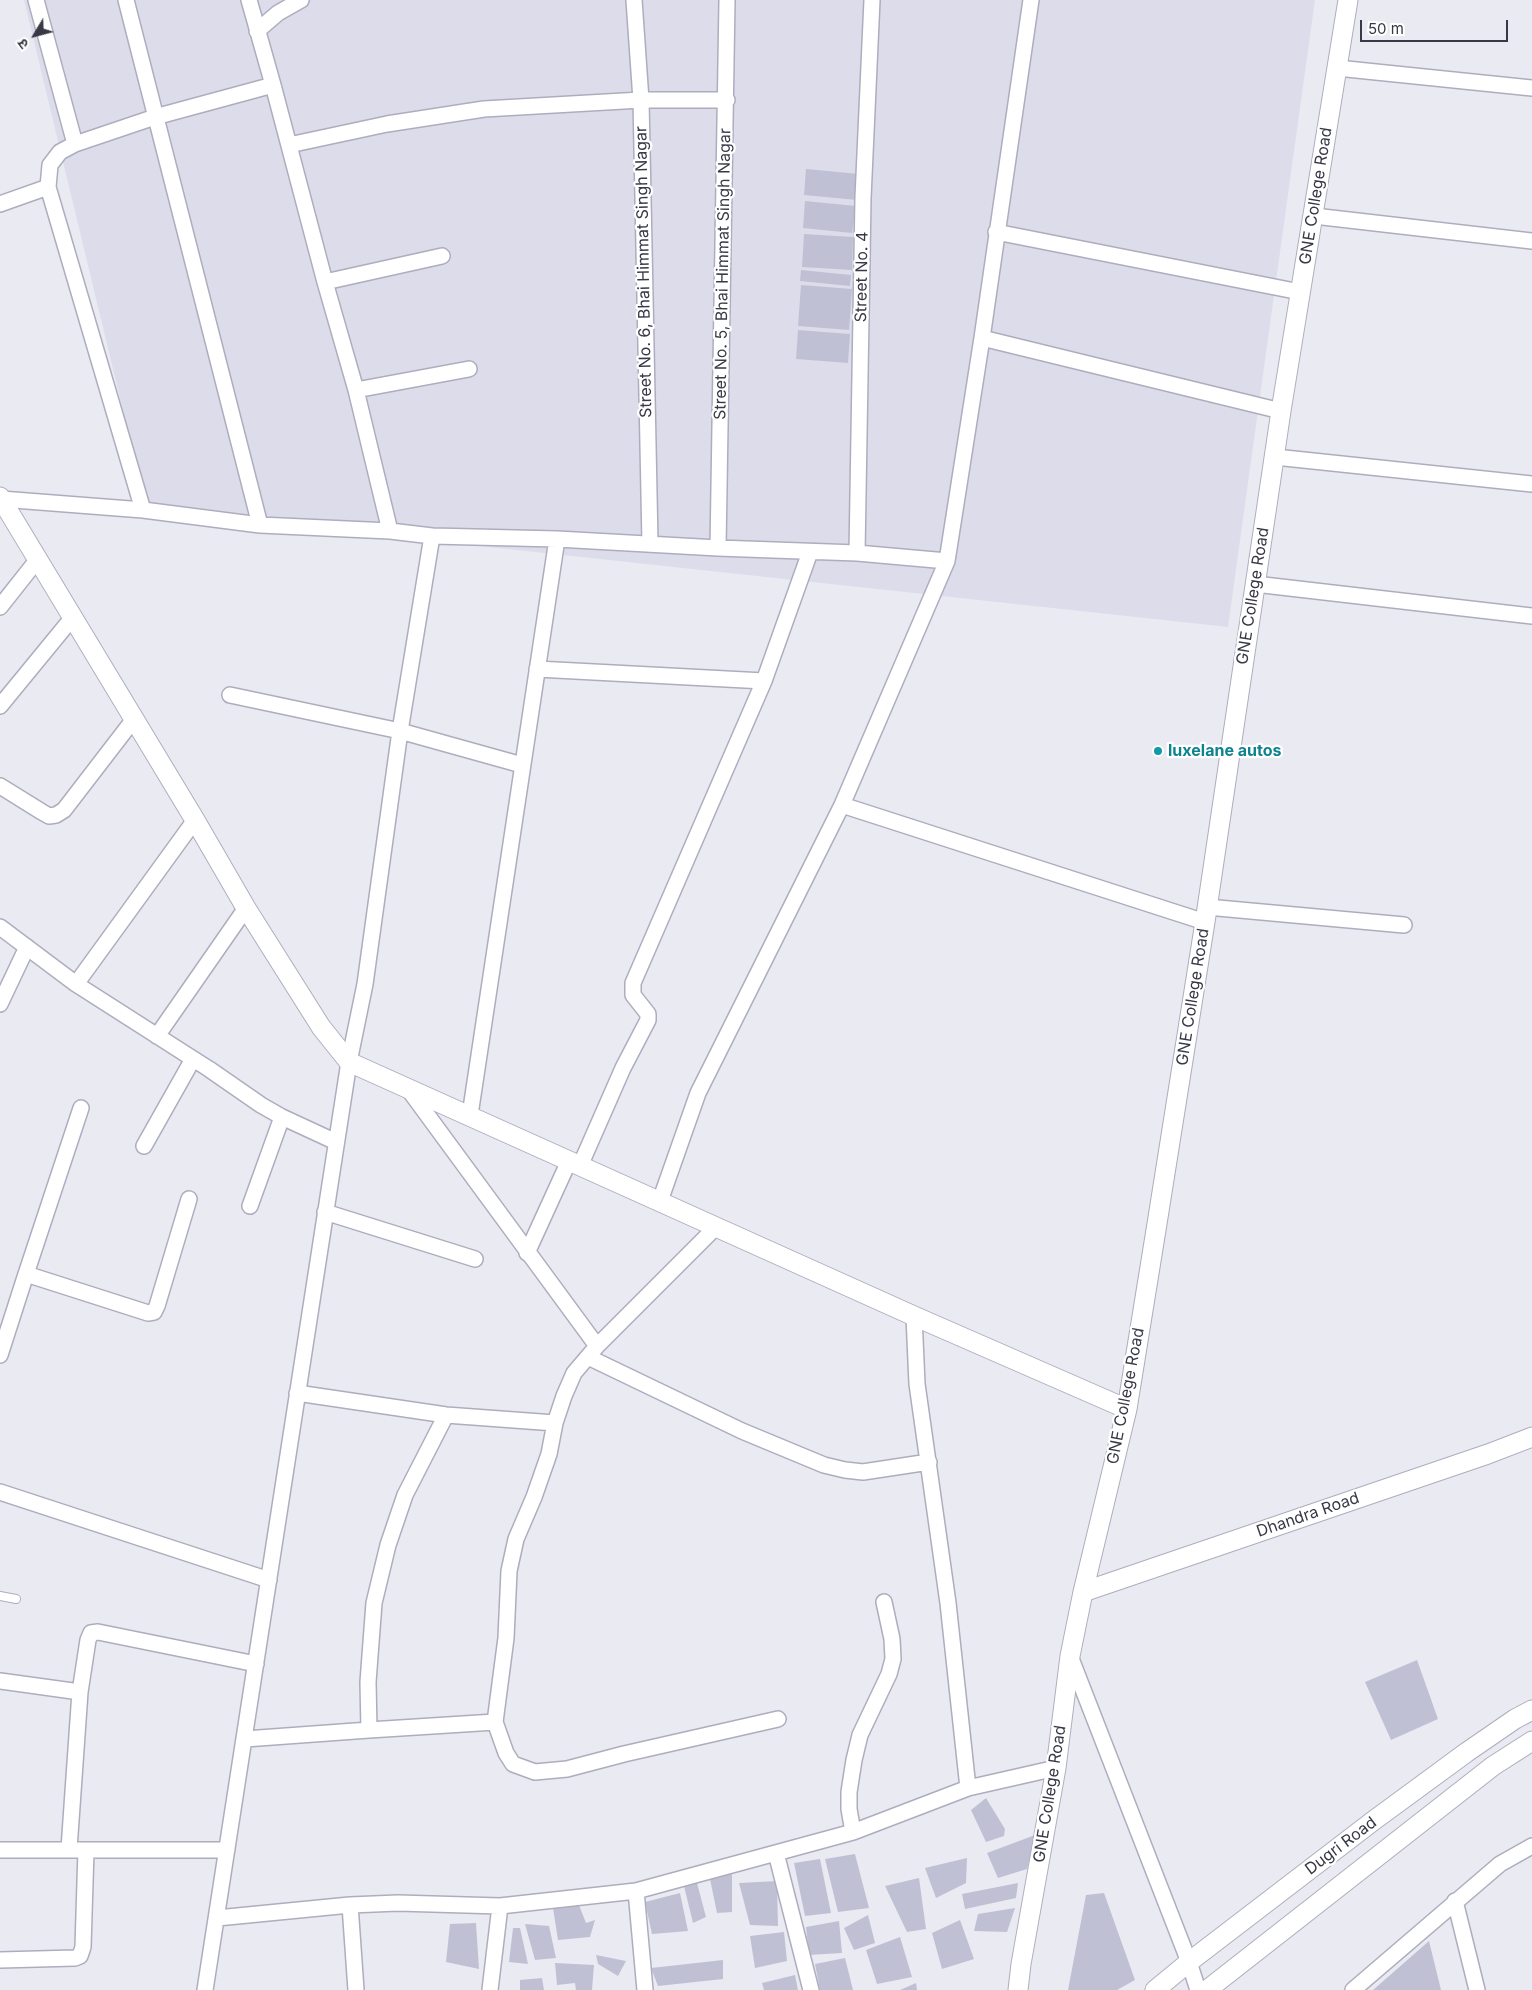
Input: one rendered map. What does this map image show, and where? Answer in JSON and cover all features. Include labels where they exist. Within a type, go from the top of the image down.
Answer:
[{"type":"street","points":[[36,0],[76,144]]},
{"type":"street","points":[[126,0],[260,525]]},
{"type":"street","points":[[249,0],[356,390],[390,531]]},
{"type":"street","points":[[257,31],[278,13],[301,0]]},
{"type":"street","name":"Street No. 6, Bhai Himmat Singh Nagar","points":[[634,0],[641,100],[650,543]]},
{"type":"street","name":"Street No. 5, Bhai Himmat Singh Nagar","points":[[718,548],[727,100],[727,0]]},
{"type":"street","name":"Street No. 4","points":[[857,553],[863,198],[872,0]]},
{"type":"street","points":[[660,1201],[698,1093],[842,805],[947,562],[982,338],[1031,0]]},
{"type":"street","name":"GNE College Road","points":[[1018,1990],[1056,1768],[1070,1656],[1083,1592],[1127,1408],[1206,914],[1281,411],[1348,0]]},
{"type":"street","points":[[1337,68],[1532,88]]},
{"type":"street","points":[[143,510],[48,187],[50,165],[60,152],[76,144],[155,117],[273,85]]},
{"type":"street","points":[[289,145],[386,124],[484,109],[641,100],[727,100]]},
{"type":"street","points":[[0,204],[48,187]]},
{"type":"street","points":[[1314,216],[1532,241]]},
{"type":"street","points":[[996,232],[1300,292]]},
{"type":"street","points":[[325,282],[442,256]]},
{"type":"street","points":[[982,338],[1281,411]]},
{"type":"street","points":[[356,390],[469,369]]},
{"type":"street","points":[[1275,457],[1532,484]]},
{"type":"street","points":[[0,498],[143,510],[260,525],[390,531],[432,536],[557,539],[857,553],[947,562]]},
{"type":"street","points":[[0,498],[38,558],[246,908],[322,1026],[349,1062],[914,1316],[1127,1408]]},
{"type":"street","points":[[206,1990],[336,1142],[349,1062],[365,984],[400,731],[432,536]]},
{"type":"street","points":[[470,1115],[557,539]]},
{"type":"street","points":[[527,1252],[648,1020],[648,1014],[633,995],[633,983],[764,680],[810,552]]},
{"type":"street","points":[[0,607],[38,558]]},
{"type":"street","points":[[1255,584],[1532,616]]},
{"type":"street","points":[[0,706],[73,618]]},
{"type":"street","points":[[537,668],[764,680]]},
{"type":"street","points":[[230,696],[400,731],[522,765]]},
{"type":"street","points":[[0,786],[49,816],[56,815],[64,810],[134,720]]},
{"type":"street","points":[[842,805],[1206,914],[1404,925]]},
{"type":"street","points":[[76,984],[195,820]]},
{"type":"street","points":[[156,1036],[246,908]]},
{"type":"street","points":[[0,927],[76,984],[282,1117],[336,1142]]},
{"type":"street","points":[[0,1004],[27,947]]},
{"type":"street","points":[[144,1146],[193,1059]]},
{"type":"street","points":[[409,1090],[527,1252],[593,1352],[742,1432],[824,1465],[863,1472],[929,1462]]},
{"type":"street","points":[[0,1355],[81,1108]]},
{"type":"street","points":[[250,1206],[282,1117]]},
{"type":"street","points":[[26,1274],[148,1313],[154,1312],[158,1306],[189,1199]]},
{"type":"street","points":[[326,1212],[475,1259]]},
{"type":"street","points":[[716,1227],[574,1373],[555,1423],[549,1454],[534,1497],[516,1539],[509,1571],[506,1638],[495,1722],[506,1754],[513,1764],[535,1772],[567,1769],[778,1719]]},
{"type":"street","points":[[914,1316],[917,1384],[948,1603],[968,1788]]},
{"type":"street","points":[[298,1394],[446,1415],[555,1423]]},
{"type":"street","points":[[370,1730],[368,1682],[374,1604],[385,1555],[405,1495],[446,1415]]},
{"type":"street","name":"Dhandra Road","points":[[1083,1592],[1488,1454],[1532,1437]]},
{"type":"street","points":[[0,1492],[269,1580]]},
{"type":"street","points":[[853,1832],[849,1792],[854,1760],[860,1735],[889,1674],[892,1659],[892,1639],[884,1602]]},
{"type":"street","points":[[69,1850],[80,1692],[88,1640],[92,1633],[98,1632],[256,1664]]},
{"type":"street","points":[[1070,1656],[1189,1962],[1198,1990]]},
{"type":"street","points":[[0,1681],[80,1692]]},
{"type":"street","name":"Dugri Road","points":[[1156,1990],[1189,1962],[1389,1809],[1467,1752],[1515,1719],[1532,1710]]},
{"type":"street","points":[[245,1739],[495,1722]]},
{"type":"street","name":"Dugri Road","points":[[1207,1990],[1493,1766],[1532,1741]]},
{"type":"street","points":[[217,1918],[350,1904],[500,1906],[636,1891],[853,1832],[968,1788],[1056,1768]]},
{"type":"street","points":[[1352,1990],[1455,1900],[1500,1864],[1532,1846]]},
{"type":"street","points":[[0,1850],[227,1850]]},
{"type":"street","points":[[0,1960],[76,1958],[80,1956],[83,1947],[86,1850]]},
{"type":"street","points":[[776,1853],[811,1990]]},
{"type":"street","points":[[636,1891],[645,1990]]},
{"type":"street","points":[[1455,1900],[1477,1990]]},
{"type":"street","points":[[350,1904],[356,1990]]},
{"type":"street","points":[[490,1990],[500,1906]]},
{"type":"lane","points":[[0,1596],[16,1598]]},
{"type":"shaded area","points":[[24,0],[1315,0],[1228,627],[147,510]]},
{"type":"building","points":[[806,169],[859,174],[857,200],[804,195]]},
{"type":"building","points":[[805,201],[856,206],[852,233],[803,228]]},
{"type":"building","points":[[804,234],[853,237],[852,270],[802,267]]},
{"type":"building","points":[[801,270],[851,275],[850,286],[800,281]]},
{"type":"building","points":[[801,285],[852,289],[849,330],[798,326]]},
{"type":"building","points":[[798,330],[850,334],[848,363],[796,359]]},
{"type":"building","points":[[1417,1660],[1438,1719],[1391,1740],[1365,1682]]},
{"type":"building","points":[[986,1798],[1005,1829],[1004,1836],[986,1842],[971,1810]]},
{"type":"building","points":[[1035,1835],[1027,1869],[998,1878],[987,1853]]},
{"type":"building","points":[[855,1854],[869,1908],[838,1912],[825,1859]]},
{"type":"building","points":[[967,1858],[966,1883],[936,1898],[925,1868]]},
{"type":"building","points":[[820,1859],[831,1913],[805,1916],[794,1863]]},
{"type":"building","points":[[732,1874],[732,1912],[717,1913],[710,1879]]},
{"type":"building","points":[[919,1878],[926,1929],[907,1932],[885,1886]]},
{"type":"building","points":[[777,1881],[778,1926],[750,1925],[739,1883]]},
{"type":"building","points":[[697,1883],[706,1917],[693,1923],[684,1886]]},
{"type":"building","points":[[1018,1883],[1016,1898],[965,1909],[962,1894]]},
{"type":"building","points":[[680,1893],[688,1931],[652,1934],[645,1902]]},
{"type":"building","points":[[1104,1893],[1135,1980],[1117,1990],[1068,1990],[1086,1895]]},
{"type":"building","points":[[579,1905],[586,1923],[595,1920],[590,1937],[558,1940],[553,1908]]},
{"type":"building","points":[[1015,1908],[1007,1932],[974,1931],[978,1914]]},
{"type":"building","points":[[868,1915],[875,1943],[854,1950],[844,1928]]},
{"type":"building","points":[[960,1920],[974,1959],[942,1969],[932,1933]]},
{"type":"building","points":[[839,1921],[842,1953],[809,1955],[806,1927]]},
{"type":"building","points":[[476,1923],[479,1969],[446,1962],[450,1924]]},
{"type":"building","points":[[525,1924],[549,1926],[556,1958],[535,1960]]},
{"type":"building","points":[[513,1928],[520,1928],[528,1964],[509,1962]]},
{"type":"building","points":[[784,1932],[787,1961],[755,1968],[750,1936]]},
{"type":"building","points":[[900,1937],[912,1977],[877,1984],[866,1950]]},
{"type":"building","points":[[1429,1941],[1441,1990],[1373,1990]]},
{"type":"building","points":[[596,1955],[626,1961],[618,1976],[598,1964]]},
{"type":"building","points":[[845,1958],[853,1990],[820,1990],[815,1964]]},
{"type":"building","points":[[723,1960],[723,1979],[658,1986],[651,1968]]},
{"type":"building","points":[[555,1963],[594,1965],[592,1990],[576,1990],[575,1983],[557,1985]]},
{"type":"building","points":[[795,1975],[798,1990],[764,1990],[762,1983]]},
{"type":"building","points":[[542,1978],[544,1990],[520,1990],[520,1980]]},
{"type":"building","points":[[916,1983],[917,1990],[900,1990]]},
{"type":"place","name":"luxelane autos","points":[[1158,751]]}]
